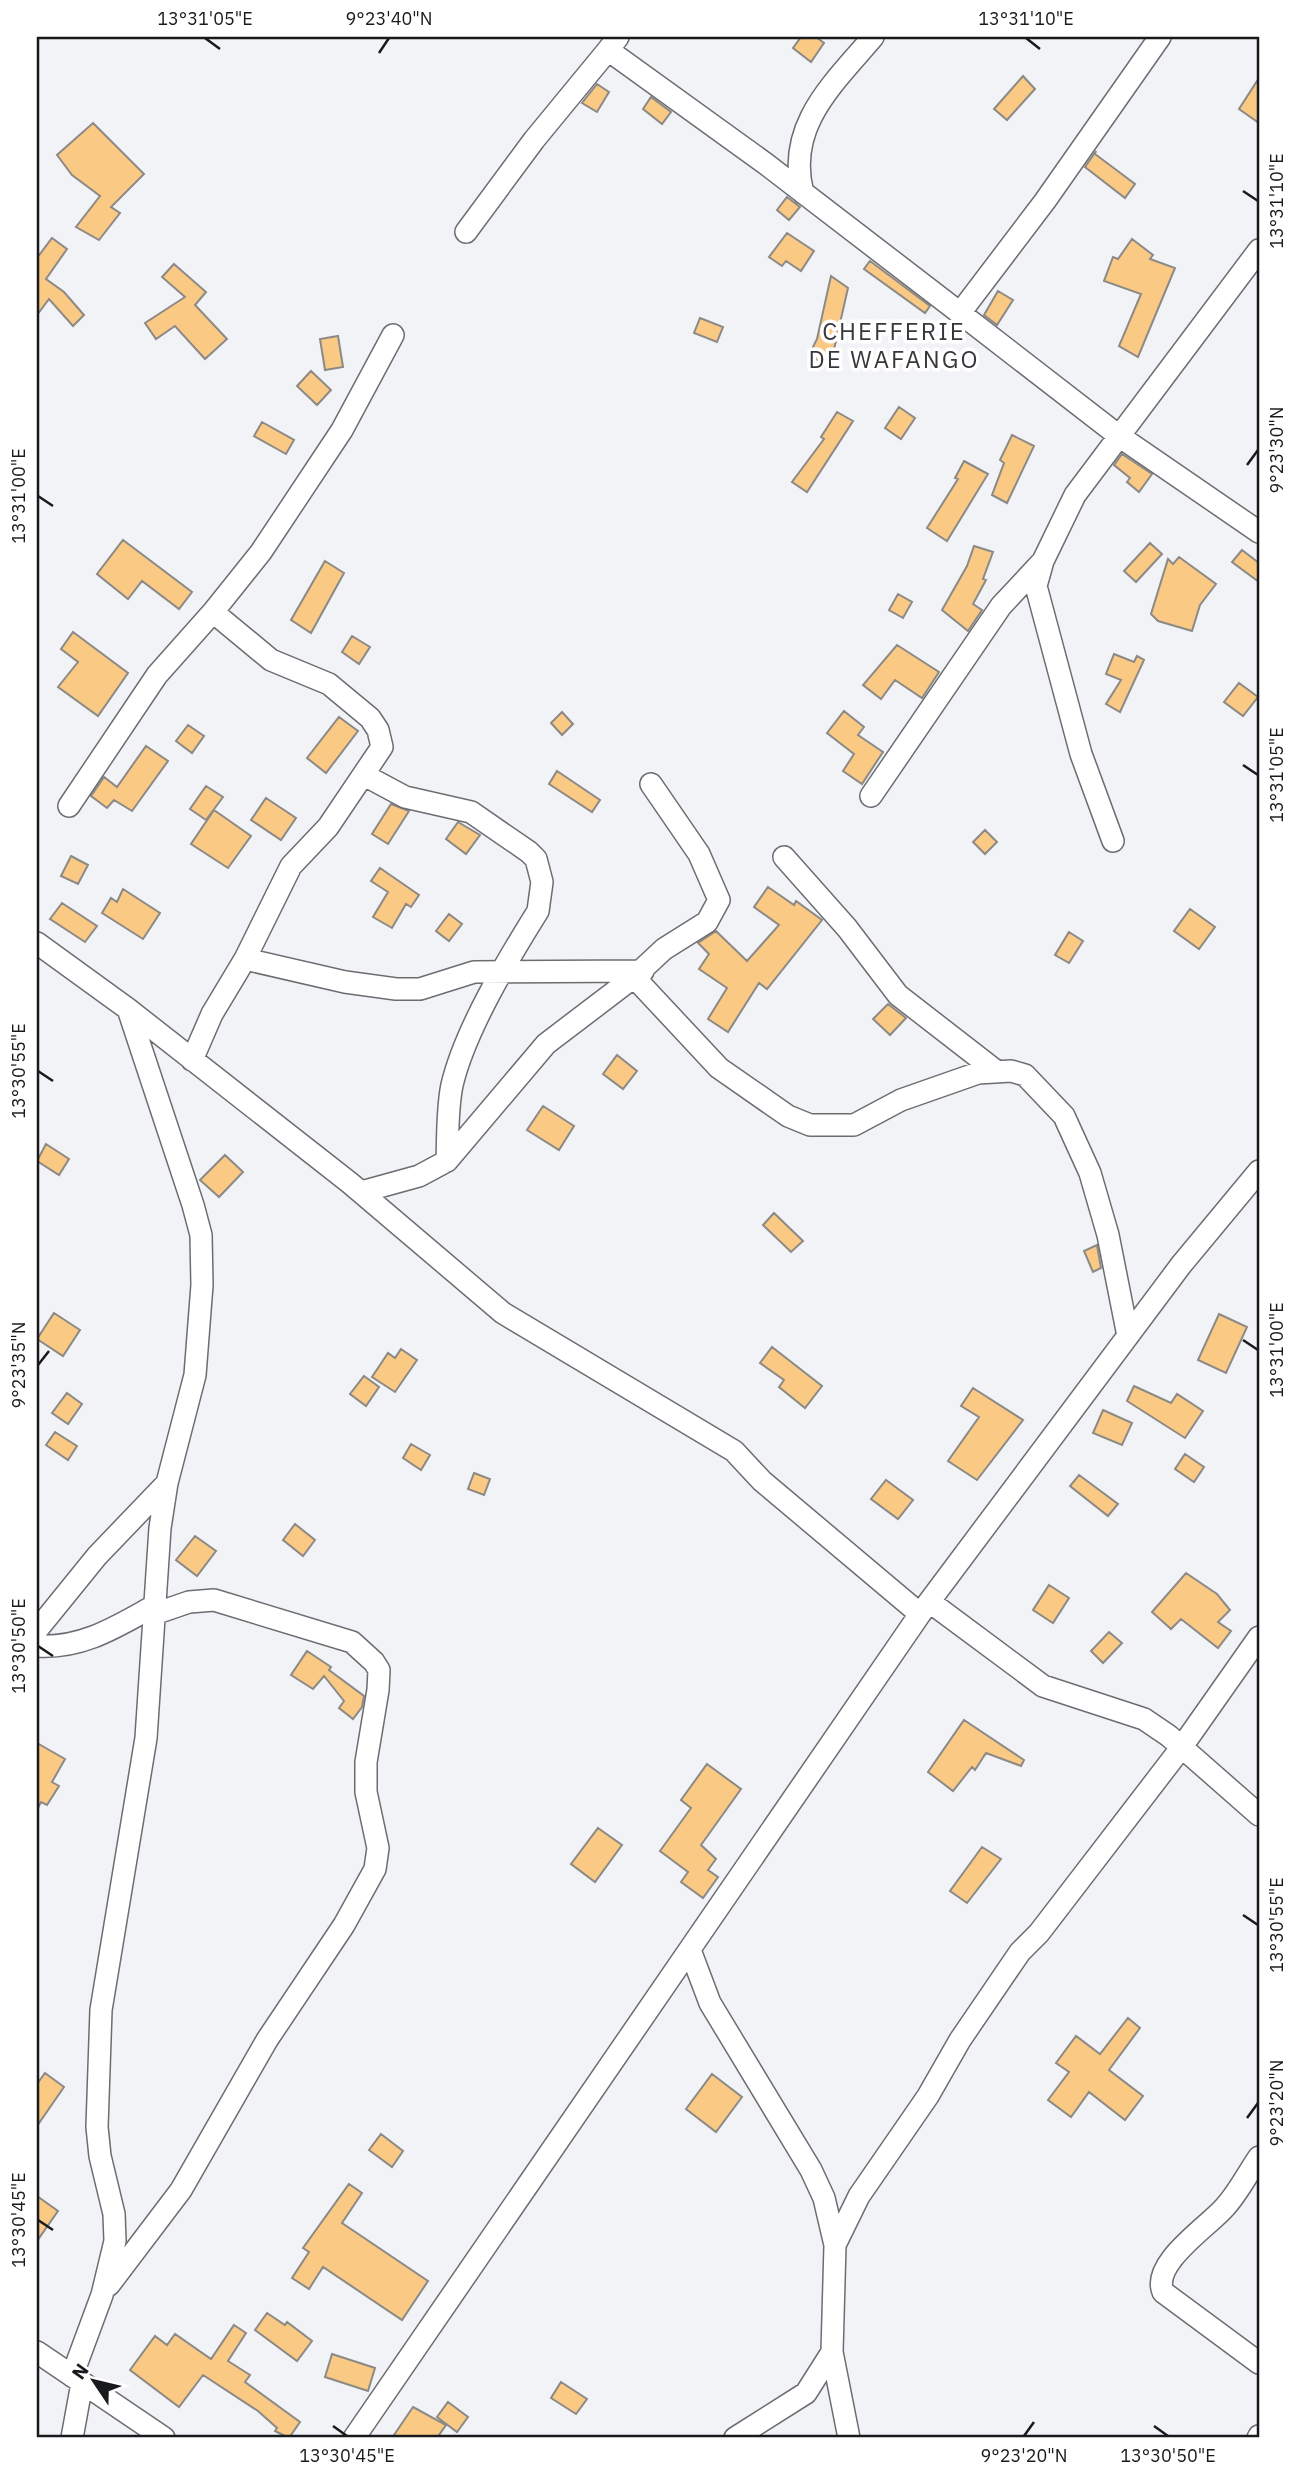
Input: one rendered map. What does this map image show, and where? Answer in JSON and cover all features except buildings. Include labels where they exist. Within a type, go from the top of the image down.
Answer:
[{"type":"street","points":[[803,192],[797,164],[809,122],[822,96],[873,37]]},
{"type":"street","points":[[960,313],[1045,201],[1160,37]]},
{"type":"street","points":[[466,232],[534,140],[613,44],[1119,436],[1259,532]]},
{"type":"street","points":[[1113,841],[1081,754],[1039,604],[1037,586],[1043,561],[1075,495],[1259,250]]},
{"type":"street","points":[[69,806],[149,686],[261,552],[342,430],[393,335]]},
{"type":"street","points":[[871,796],[1001,606],[1043,561]]},
{"type":"street","points":[[192,1059],[212,1014],[245,959],[290,866],[328,828],[382,747],[378,730],[370,718],[330,684],[271,660],[213,612]]},
{"type":"street","points":[[365,775],[405,797],[471,813],[496,827],[536,859],[542,882],[538,911],[502,971],[456,1073],[450,1099],[447,1161]]},
{"type":"street","points":[[360,1192],[419,1176],[447,1161],[547,1044],[639,974],[664,949],[707,922],[719,900],[699,854],[651,784]]},
{"type":"street","points":[[784,858],[847,928],[898,995],[996,1071]]},
{"type":"street","points":[[37,943],[128,1009],[360,1192],[503,1312],[734,1451],[762,1481],[925,1608],[1043,1686],[1144,1719],[1259,1815]]},
{"type":"street","points":[[245,959],[345,982],[396,989],[421,989],[474,972],[639,974],[719,1068],[788,1116],[810,1125],[854,1125],[901,1100],[946,1082],[996,1071],[1025,1075],[1064,1115],[1090,1173],[1108,1235],[1128,1336]]},
{"type":"street","points":[[72,2438],[77,2379],[102,2295],[114,2241],[114,2214],[100,2156],[97,2127],[101,2010],[146,1738],[158,1551],[167,1483],[195,1375],[202,1285],[201,1235],[194,1205],[128,1009]]},
{"type":"street","points":[[354,2438],[925,1608],[1181,1265],[1259,1171]]},
{"type":"street","points":[[37,1630],[97,1556],[167,1483]]},
{"type":"street","points":[[37,1646],[57,1648],[90,1640],[154,1610],[189,1602],[214,1600],[352,1642],[379,1670],[366,1762],[366,1791],[378,1848],[375,1869],[344,1925],[267,2040],[181,2190],[102,2295]]},
{"type":"street","points":[[835,2245],[859,2196],[929,2096],[960,2040],[1020,1952],[1039,1933],[1181,1748],[1259,1637]]},
{"type":"street","points":[[690,1950],[710,2003],[811,2170],[824,2198],[835,2245],[832,2351],[849,2438]]},
{"type":"street","points":[[1259,2157],[1227,2205],[1182,2247],[1161,2278],[1160,2285],[1163,2292],[1259,2363]]},
{"type":"street","points":[[735,2438],[806,2393],[832,2351]]},
{"type":"street","points":[[37,2352],[164,2438]]},
{"type":"district","name":"CHEFFERIE DE WAFANGO","points":[[894,345]]}]
